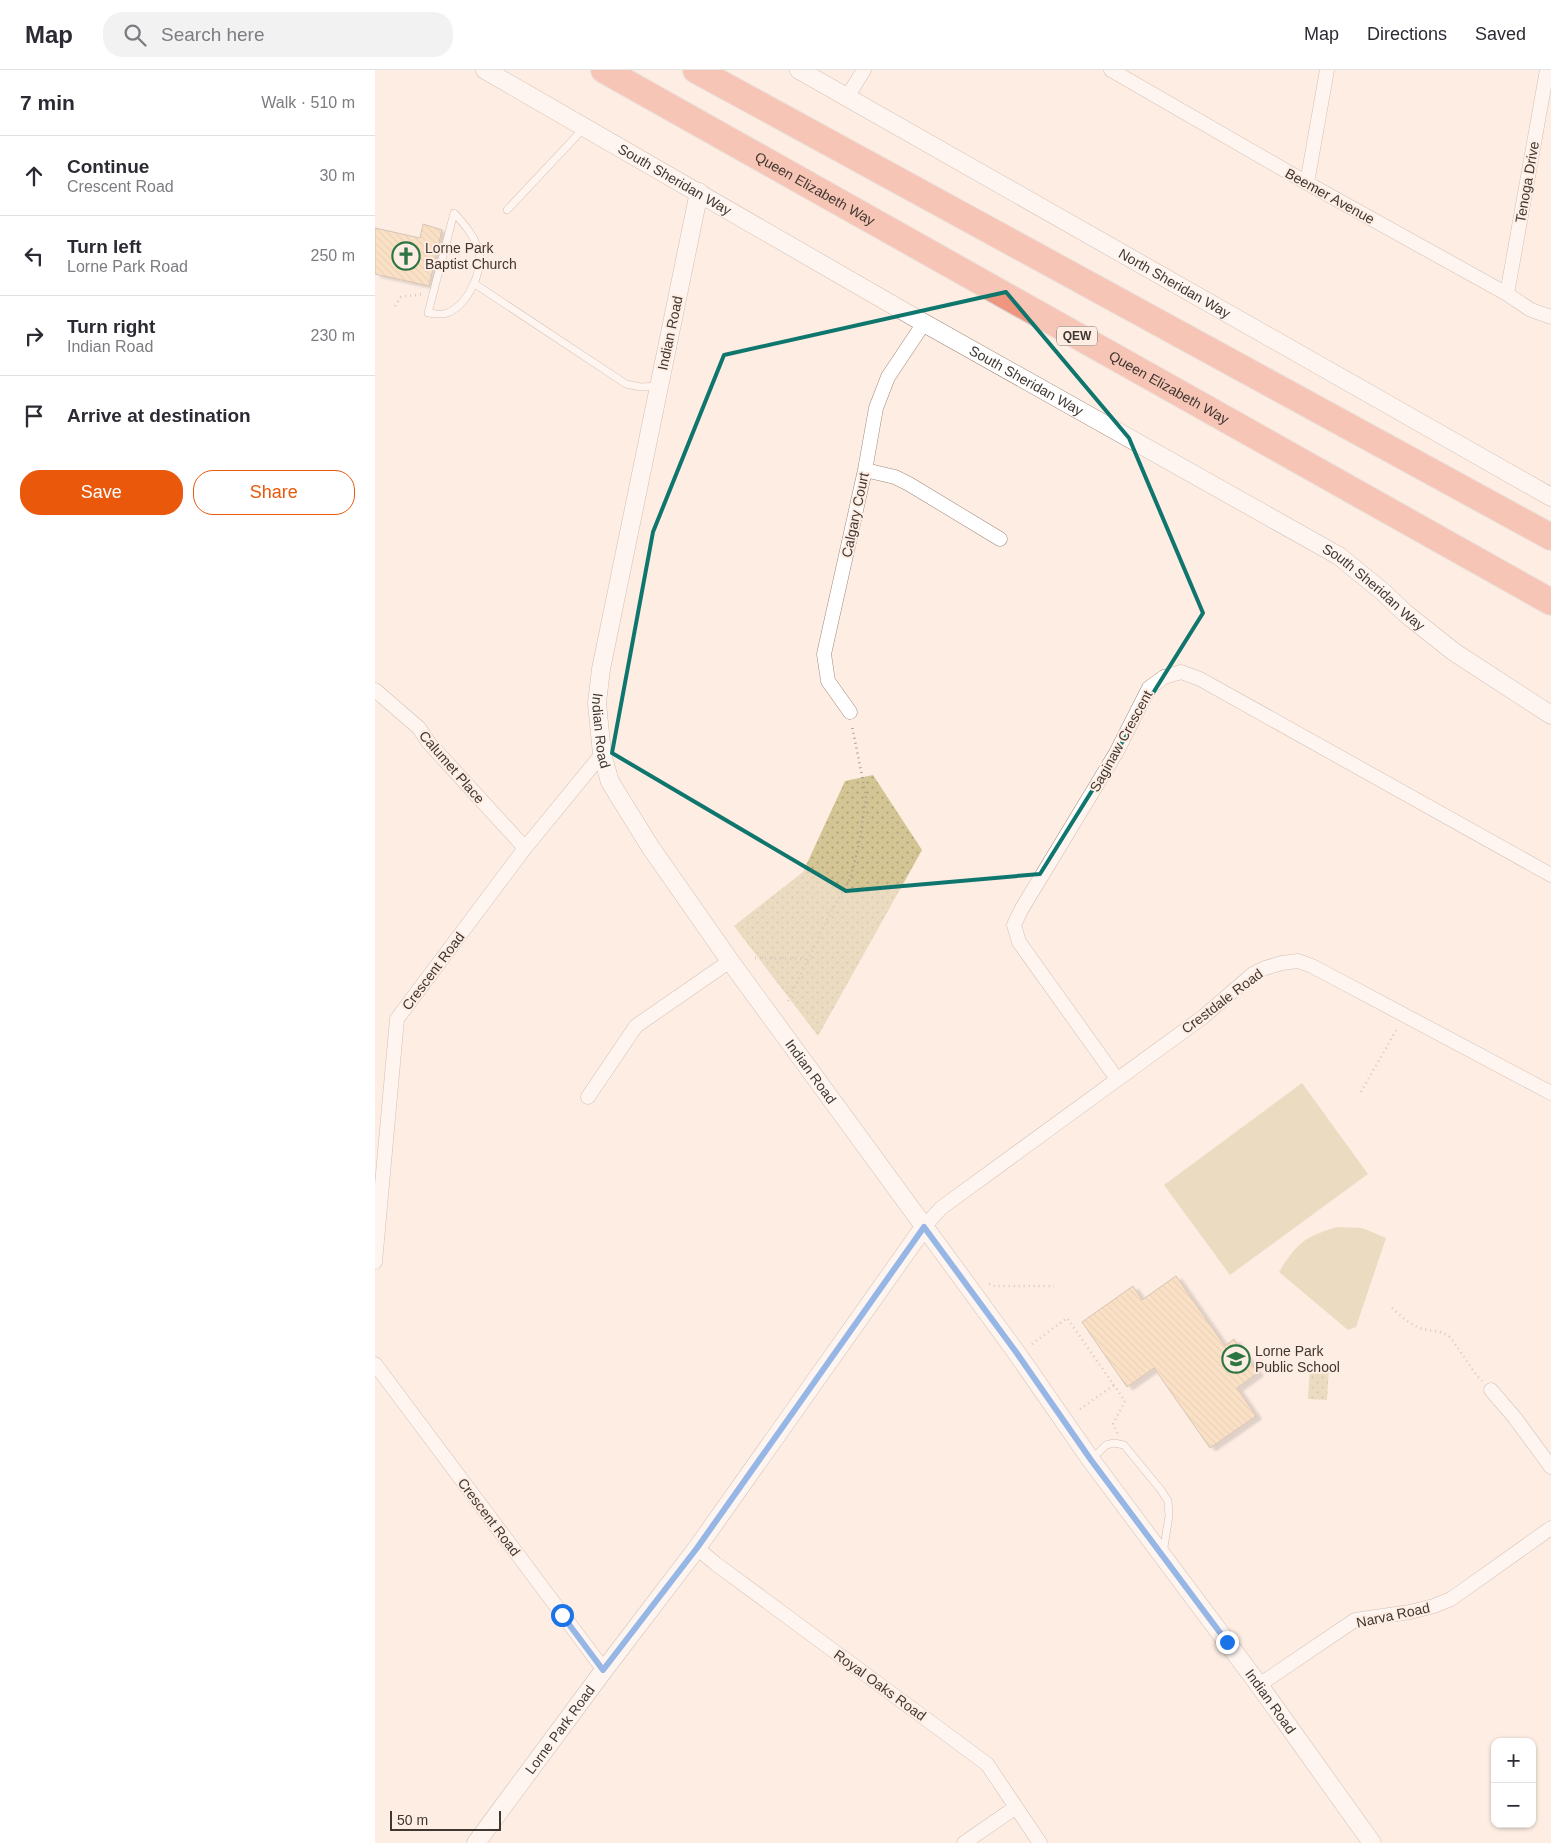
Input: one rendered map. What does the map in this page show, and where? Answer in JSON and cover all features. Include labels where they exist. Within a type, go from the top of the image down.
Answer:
[{"type":"highway","name":"Queen Elizabeth Way","points":[[603,70],[1551,602]]},
{"type":"highway","points":[[696,70],[1551,538]]},
{"type":"street","name":"South Sheridan Way","points":[[485,70],[924,322],[1339,556],[1454,652],[1551,715]]},
{"type":"street","name":"North Sheridan Way","points":[[799,70],[1551,497]]},
{"type":"street","points":[[847,97],[864,70]]},
{"type":"street","name":"Beemer Avenue","points":[[1111,70],[1307,183],[1507,294],[1531,310],[1551,316]]},
{"type":"street","points":[[1307,183],[1327,70]]},
{"type":"street","name":"Tenoga Drive","points":[[1507,294],[1547,70]]},
{"type":"street","name":"Indian Road","points":[[699,192],[601,669],[597,703],[602,754],[610,782],[651,848],[730,961],[1016,1352],[1091,1460],[1259,1685],[1372,1843]]},
{"type":"street","name":"Calgary Court","points":[[850,712],[828,681],[824,654],[865,470],[876,408],[887,377],[924,322]]},
{"type":"street","points":[[865,470],[895,477],[909,484],[1000,538]]},
{"type":"street","name":"Saginaw Crescent","points":[[1117,1079],[1019,942],[1014,925],[1021,910],[1116,753],[1149,688],[1163,677],[1181,672],[1199,679],[1551,875]]},
{"type":"street","name":"Calumet Place","points":[[375,690],[419,728],[429,743],[525,848]]},
{"type":"street","name":"Crescent Road","points":[[375,1262],[397,1019],[525,848],[602,754]]},
{"type":"street","points":[[588,1098],[636,1026],[730,961]]},
{"type":"street","name":"Crestdale Road","points":[[924,1227],[941,1208],[1203,1017],[1253,974],[1282,963],[1298,961],[1312,966],[1551,1094]]},
{"type":"street","name":"Lorne Park Road","points":[[476,1843],[603,1670],[697,1548],[924,1227]]},
{"type":"street","name":"Crescent Road","points":[[375,1364],[603,1670]]},
{"type":"street","points":[[1491,1390],[1515,1418],[1551,1467]]},
{"type":"street","name":"Narva Road","points":[[1259,1685],[1355,1620],[1410,1612],[1434,1606],[1451,1599],[1551,1528]]},
{"type":"street","name":"Royal Oaks Road","points":[[697,1548],[987,1764],[1040,1843]]},
{"type":"street","points":[[963,1843],[1016,1807]]},
{"type":"lane","points":[[507,210],[585,127]]},
{"type":"lane","points":[[454,213],[469,230],[479,250],[479,271],[475,284],[465,299],[447,313],[428,313],[454,213]]},
{"type":"lane","points":[[475,284],[626,384],[641,387],[659,386]]},
{"type":"lane","points":[[1091,1460],[1106,1445],[1114,1443],[1125,1446],[1161,1490],[1168,1501],[1169,1516],[1163,1556]]},
{"type":"path","points":[[395,306],[401,297],[434,292]]},
{"type":"path","points":[[788,1001],[807,959],[851,877],[861,839],[866,796],[850,712]]},
{"type":"path","points":[[755,958],[807,959]]},
{"type":"path","points":[[1361,1092],[1405,1015]]},
{"type":"path","points":[[989,1284],[995,1286],[1054,1286]]},
{"type":"path","points":[[1392,1308],[1408,1322],[1419,1328],[1438,1331],[1451,1338],[1477,1376],[1491,1390]]},
{"type":"path","points":[[1032,1344],[1067,1318],[1125,1400],[1113,1424],[1125,1446]]},
{"type":"path","points":[[1080,1409],[1114,1385]]},
{"type":"highlighted area","points":[[1006,292],[1129,438],[1203,613],[1040,874],[846,891],[612,753],[653,532],[724,355]]},
{"type":"shaded area","points":[[873,775],[922,850],[818,1036],[734,926],[803,872],[845,781]]},
{"type":"shaded area","points":[[1302,1083],[1368,1174],[1230,1275],[1164,1185]]},
{"type":"shaded area","points":[[1337,1227],[1362,1228],[1386,1238],[1356,1327],[1348,1330],[1279,1272],[1302,1242]]},
{"type":"shaded area","points":[[1310,1366],[1329,1367],[1327,1400],[1308,1399]]},
{"type":"building","name":"Lorne Park Baptist Church","points":[[423,224],[442,230],[429,286],[375,274],[375,228],[420,238]]},
{"type":"building","points":[[1176,1276],[1225,1346],[1234,1339],[1258,1373],[1237,1388],[1256,1416],[1210,1448],[1154,1368],[1127,1387],[1082,1322],[1133,1286],[1142,1300]]},
{"type":"place","name":"Lorne Park Baptist Church","points":[[406,256]]},
{"type":"place","name":"Lorne Park Public School","points":[[1236,1359]]},
{"type":"route","points":[[562,1615],[603,1670],[697,1548],[924,1227],[1016,1352],[1091,1460],[1227,1642]]}]
